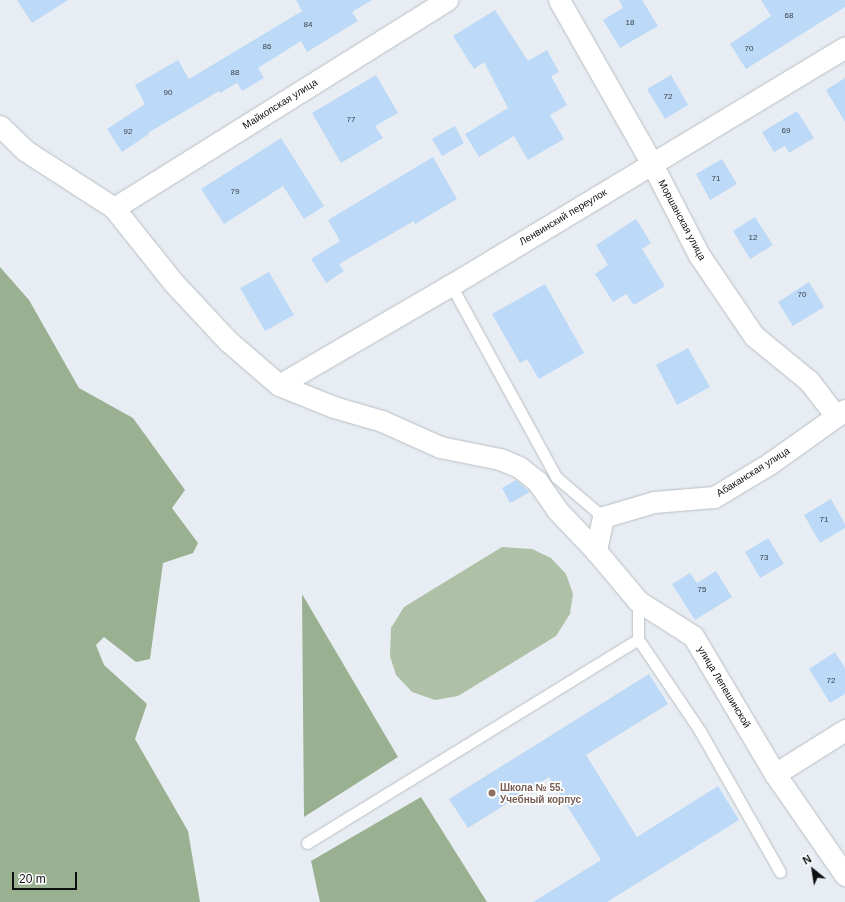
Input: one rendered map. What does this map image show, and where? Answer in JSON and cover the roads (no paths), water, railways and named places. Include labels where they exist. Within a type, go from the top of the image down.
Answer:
[{"type":"street","name":"Майкопская улица","points":[[114,208],[447,0]]},
{"type":"street","name":"Моршанская улица","points":[[559,0],[652,164],[699,255],[754,336],[809,381],[841,413]]},
{"type":"street","name":"Ленвинский переулок","points":[[279,385],[451,285],[845,47]]},
{"type":"street","name":"улица Лепешинской","points":[[0,126],[26,151],[114,208],[172,281],[228,341],[279,385],[334,408],[382,421],[440,447],[500,459],[520,467],[537,481],[557,510],[596,551],[638,601],[693,636],[776,774],[845,876]]},
{"type":"street","name":"Абаканская улица","points":[[603,517],[654,502],[714,497],[769,464],[841,413]]},
{"type":"street","points":[[596,551],[603,517]]},
{"type":"street","points":[[776,774],[845,730]]},
{"type":"lane","points":[[451,285],[556,477],[603,517]]},
{"type":"lane","points":[[638,601],[638,639],[700,731],[780,872]]},
{"type":"lane","points":[[307,843],[638,639]]},
{"type":"place","name":"Школа № 55. Учебный корпус","points":[[492,793]]}]
